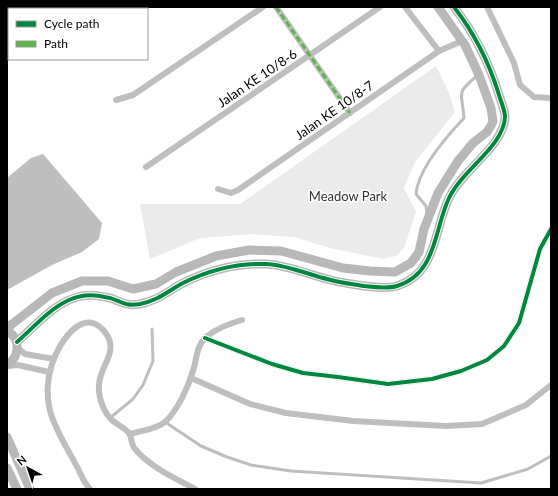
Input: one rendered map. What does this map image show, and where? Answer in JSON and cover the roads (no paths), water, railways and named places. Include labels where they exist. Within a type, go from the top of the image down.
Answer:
[{"type":"street","points":[[116,100],[133,95],[263,7]]},
{"type":"street","points":[[276,7],[350,113]]},
{"type":"street","name":"Jalan KE 10/8-6","points":[[146,167],[380,7]]},
{"type":"street","points":[[405,7],[439,52]]},
{"type":"street","points":[[54,359],[25,354],[17,345],[14,337],[7,329],[52,293],[82,281],[108,281],[133,289],[156,284],[176,272],[216,256],[249,250],[281,251],[343,268],[395,272],[411,263],[419,252],[428,219],[438,193],[458,161],[473,143],[487,132],[493,122],[491,108],[479,75],[462,41],[438,7]]},
{"type":"street","points":[[7,366],[14,360],[17,345],[55,309],[69,300],[85,296],[106,297],[124,305],[140,304],[164,296],[181,284],[200,275],[225,267],[266,264],[297,270],[332,281],[374,287],[396,287],[422,271],[431,254],[449,197],[468,170],[498,141],[502,132],[505,116],[484,52],[454,7]]},
{"type":"street","points":[[487,7],[514,64],[520,85],[534,97],[551,97]]},
{"type":"street","name":"Jalan KE 10/8-7","points":[[218,189],[231,193],[238,190],[439,52],[462,41]]},
{"type":"street","points":[[205,338],[272,364],[303,373],[388,384],[432,379],[462,371],[487,360],[504,346],[519,323],[531,286],[540,248],[551,229]]},
{"type":"street","points":[[130,434],[165,422],[179,403],[191,378],[198,349],[205,338],[221,327],[242,320]]},
{"type":"street","points":[[89,488],[55,428],[49,413],[49,372],[54,359],[63,340],[70,332],[79,325],[87,322],[94,323],[104,332],[111,344],[111,351],[99,382],[99,392],[102,404],[110,418],[130,434],[134,448],[150,462],[195,489]]},
{"type":"street","points":[[7,366],[18,365],[49,372]]},
{"type":"street","points":[[191,378],[250,404],[286,413],[353,421],[446,426],[482,424],[526,405],[551,385]]},
{"type":"street","points":[[7,438],[30,489]]},
{"type":"street","points":[[7,468],[17,489]]},
{"type":"lane","points":[[428,219],[426,206],[416,194],[417,184],[434,154],[464,118],[461,96],[462,88],[479,75]]},
{"type":"lane","points":[[110,418],[133,399],[142,385],[153,361],[152,329]]},
{"type":"lane","points":[[165,422],[201,446],[227,457],[250,465],[291,471],[335,472],[481,483],[528,469],[551,456]]},
{"type":"park label","name":"Meadow Park","points":[[348,196]]}]
